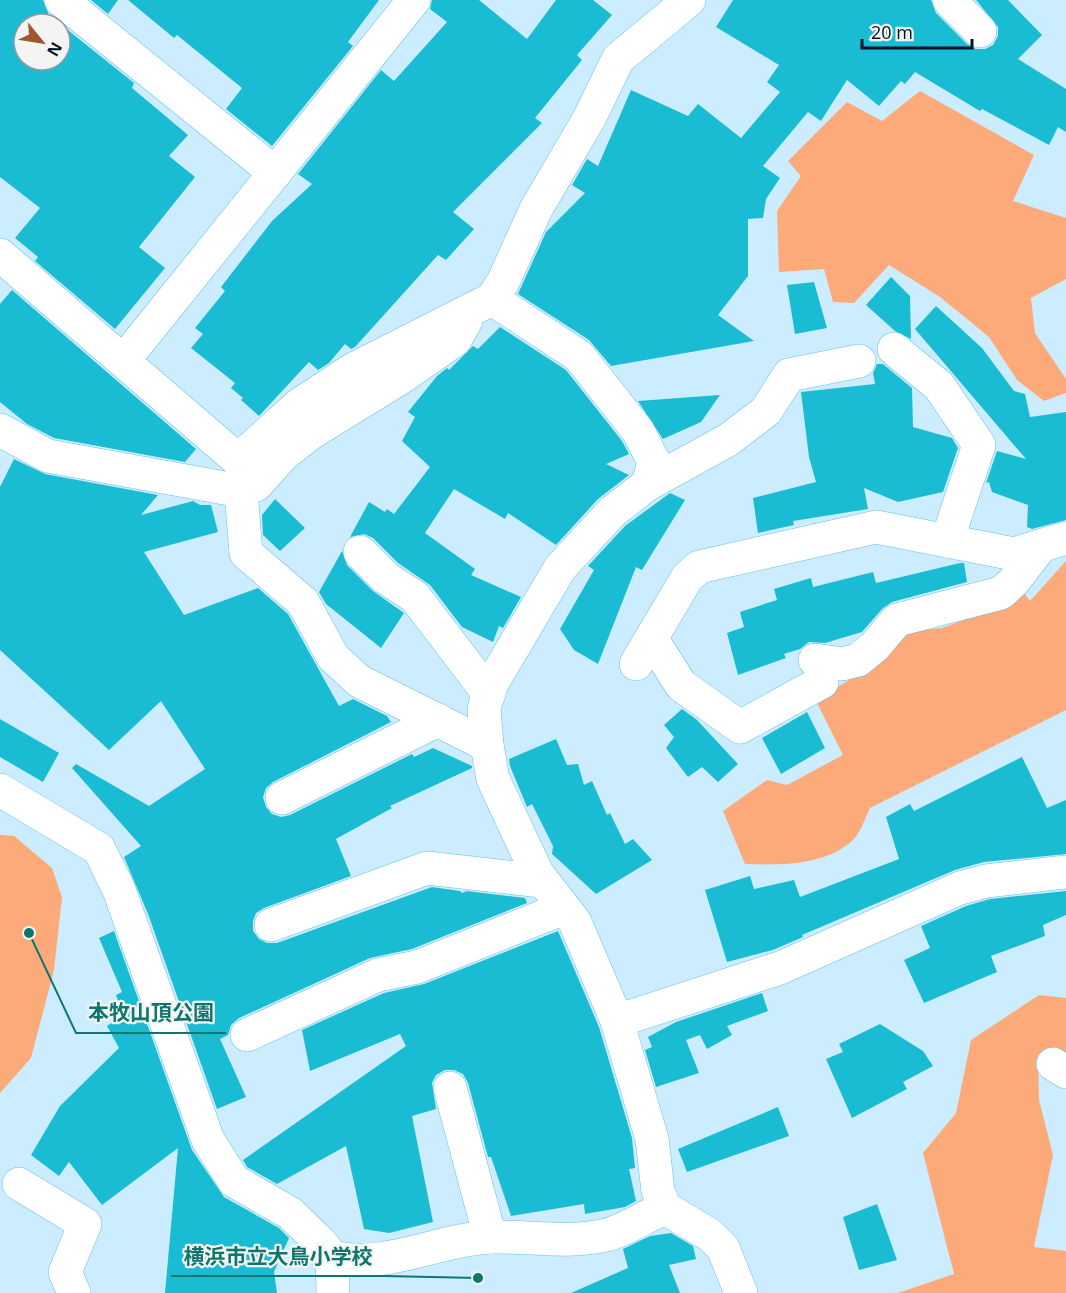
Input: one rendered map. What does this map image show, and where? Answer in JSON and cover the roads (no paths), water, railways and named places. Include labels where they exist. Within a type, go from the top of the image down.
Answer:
[{"type":"street","points":[[60,0],[275,172]]},
{"type":"street","points":[[0,430],[48,456],[241,491],[256,485],[284,454],[311,433],[402,377],[455,340],[482,303],[503,282],[537,209],[590,117],[618,59],[689,0]]},
{"type":"street","points":[[949,0],[980,31]]},
{"type":"street","points":[[124,360],[275,172],[404,4]]},
{"type":"street","points":[[0,255],[238,460],[299,405],[343,376],[482,303]]},
{"type":"street","points":[[482,303],[579,356],[638,432],[654,462],[648,484]]},
{"type":"street","points":[[894,349],[939,386],[979,445],[947,541]]},
{"type":"street","points":[[741,1293],[723,1248],[710,1235],[665,1208],[658,1191],[652,1140],[617,1021],[575,922],[542,880],[493,778],[484,709],[491,685],[560,568],[612,513],[648,484],[728,440],[766,411],[789,375],[859,361]]},
{"type":"street","points":[[241,491],[246,553],[303,602],[333,657],[359,681],[487,745]]},
{"type":"street","points":[[876,527],[1014,554],[1054,542],[1000,593],[897,620],[875,646],[858,660],[819,671],[740,727],[681,685],[645,652],[687,578],[699,567],[876,527]]},
{"type":"street","points":[[360,552],[386,578],[415,597],[489,694]]},
{"type":"street","points":[[282,798],[438,720]]},
{"type":"street","points":[[0,790],[99,849],[119,891],[208,1140],[234,1181],[290,1213],[332,1257],[348,1261],[370,1259],[490,1237],[573,1242],[609,1234],[665,1208]]},
{"type":"street","points":[[271,925],[427,868],[542,880]]},
{"type":"street","points":[[617,1021],[780,968],[960,888],[1066,872]]},
{"type":"street","points":[[247,1035],[378,975],[417,967],[564,908]]},
{"type":"street","points":[[450,1088],[490,1237]]},
{"type":"street","points":[[19,1184],[85,1224],[65,1272],[74,1293]]},
{"type":"street","points":[[332,1257],[333,1293]]},
{"type":"place","name":"本牧山頂公園","points":[[29,933]]},
{"type":"place","name":"横浜市立大鳥小学校","points":[[478,1278]]}]
